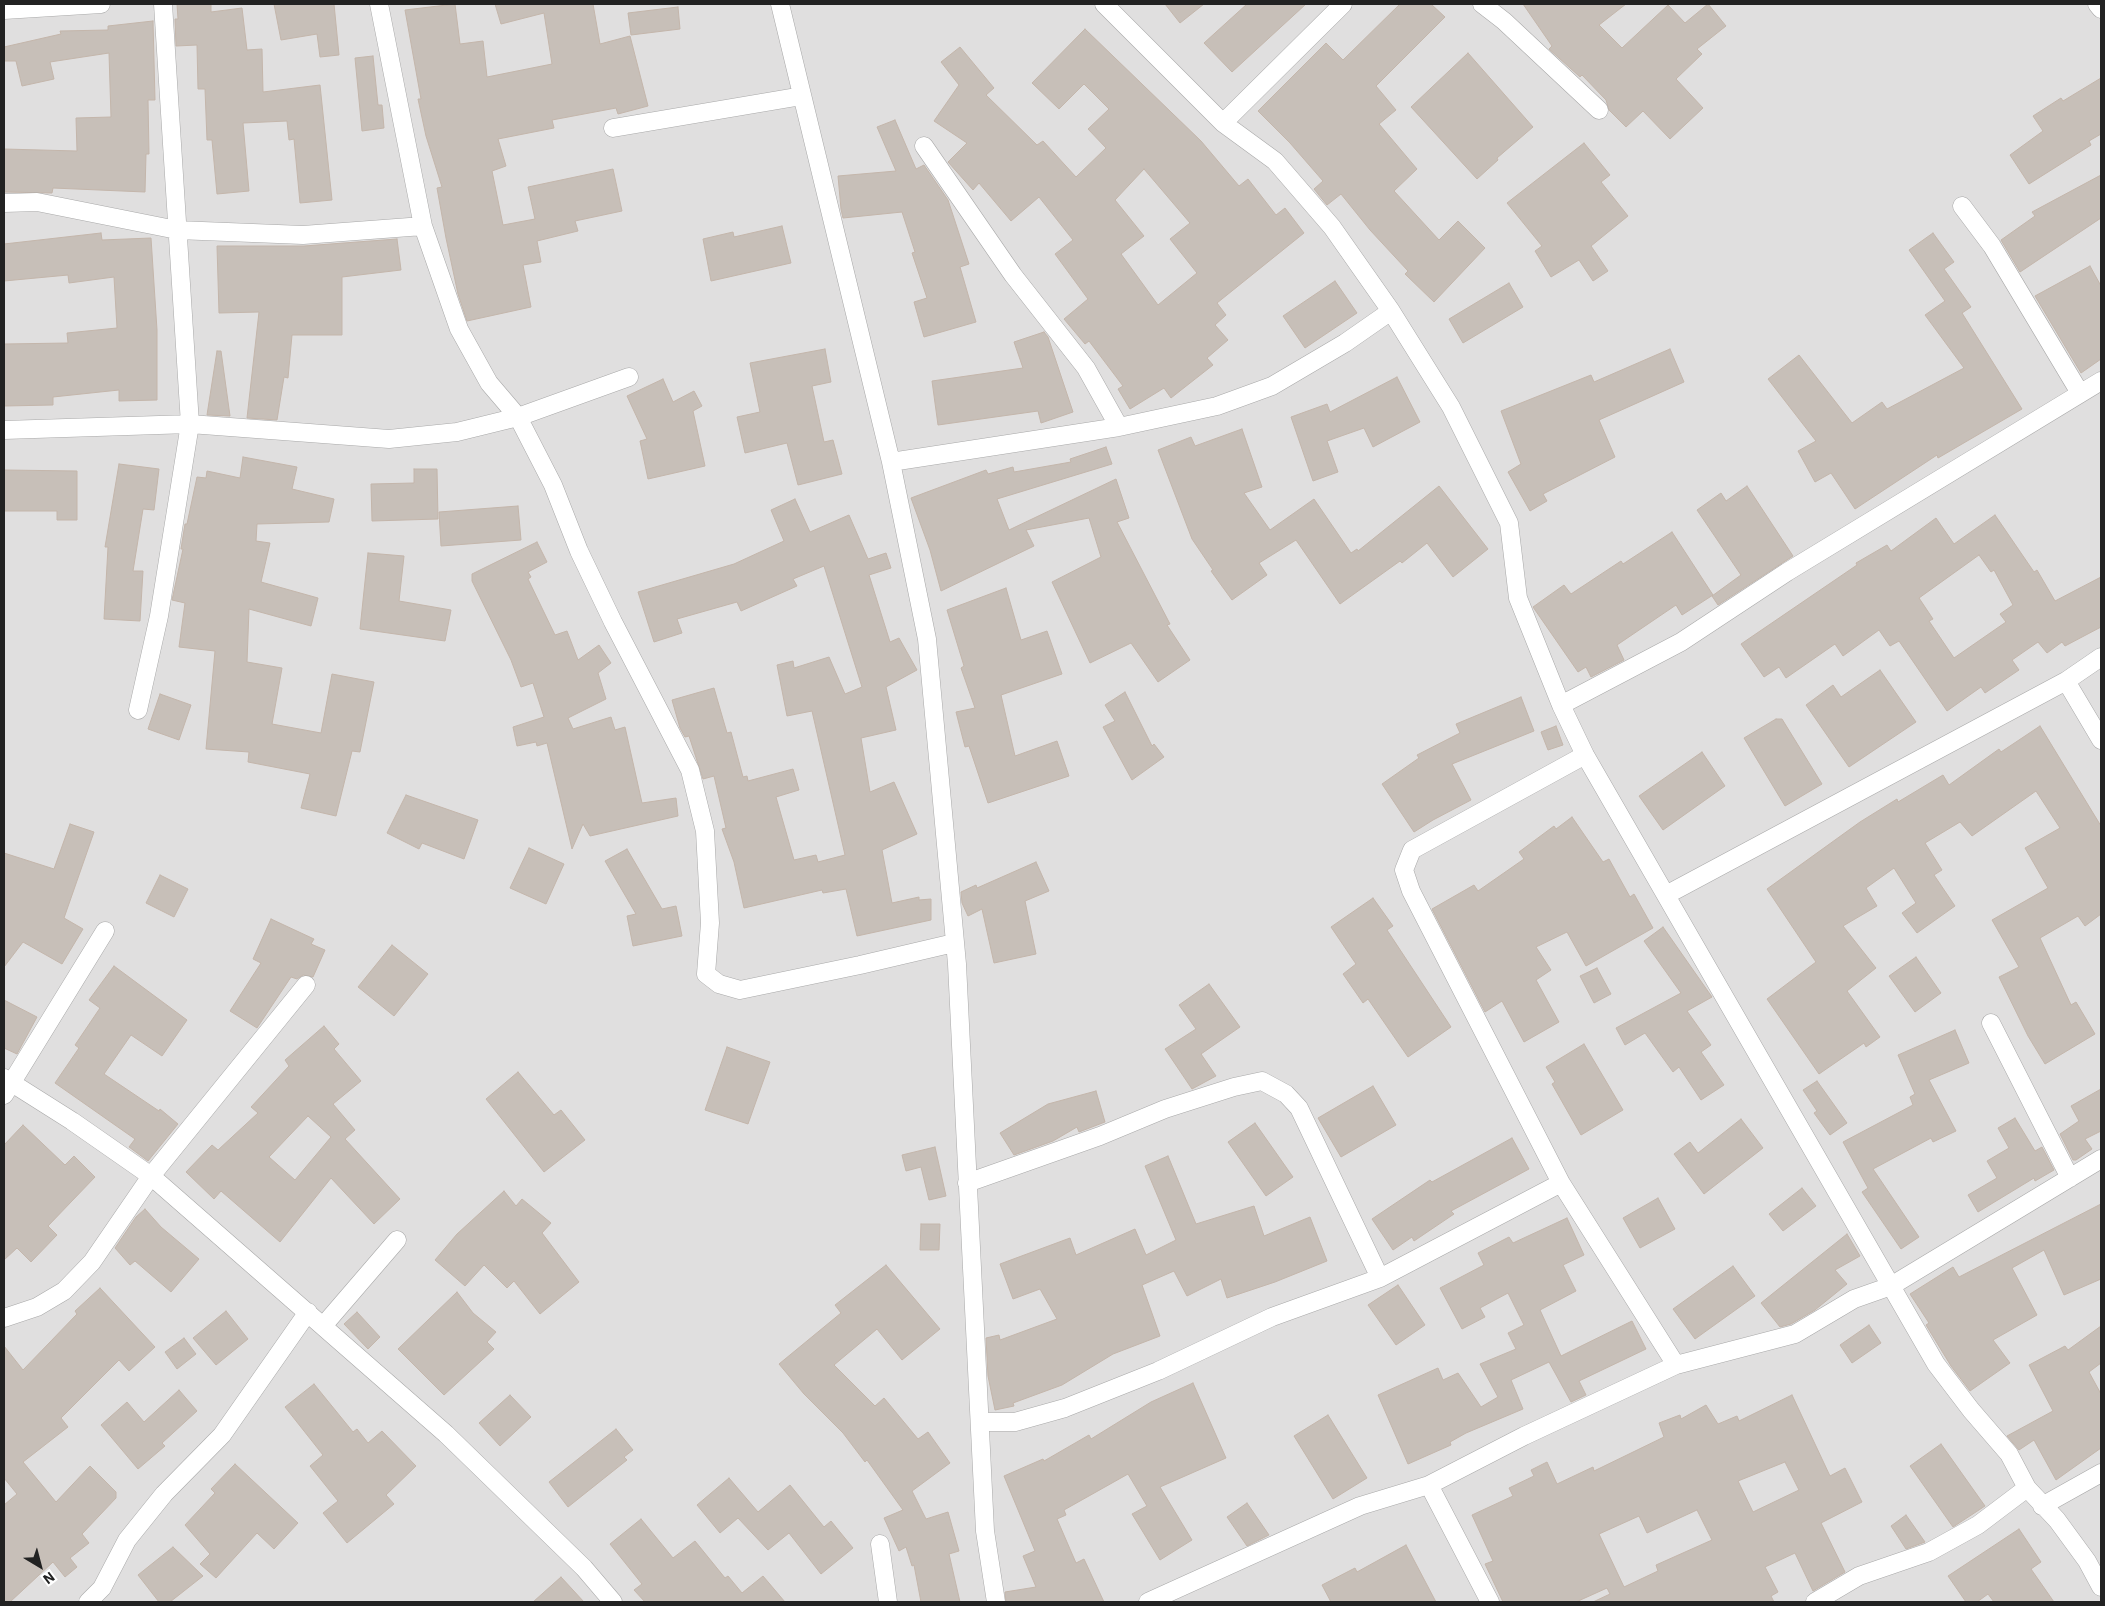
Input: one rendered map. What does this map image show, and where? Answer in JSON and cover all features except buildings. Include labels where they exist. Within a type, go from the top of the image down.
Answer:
[{"type":"street","points":[[4,10],[100,4]]},
{"type":"street","points":[[138,710],[159,616],[190,424],[163,4]]},
{"type":"street","points":[[378,4],[423,226],[459,329],[489,383],[518,417],[553,484],[579,551],[613,622],[690,770],[705,831],[710,924],[706,974],[719,984],[740,990],[954,943]]},
{"type":"street","points":[[780,4],[891,462],[927,639],[957,964],[985,1531],[996,1602]]},
{"type":"street","points":[[1104,4],[1224,123],[1275,161],[1332,227],[1452,407],[1509,523],[1518,598],[1561,705],[1585,755],[1668,894],[1936,1364],[1971,1410],[2010,1454],[2027,1488],[2056,1520],[2082,1554],[2101,1587]]},
{"type":"street","points":[[1224,123],[1343,4]]},
{"type":"street","points":[[1482,4],[1504,21],[1599,110]]},
{"type":"street","points":[[2097,4],[2101,9]]},
{"type":"street","points":[[613,128],[802,96]]},
{"type":"street","points":[[924,146],[1013,275],[1086,368],[1119,427]]},
{"type":"street","points":[[4,203],[37,202],[177,230],[302,235],[423,226]]},
{"type":"street","points":[[1962,206],[1992,246],[2080,393]]},
{"type":"street","points":[[891,462],[1119,427],[1217,406],[1272,386],[1345,343],[1390,312]]},
{"type":"street","points":[[4,430],[190,424],[389,439],[457,432],[518,417],[629,377]]},
{"type":"street","points":[[1561,705],[1681,642],[1787,572],[2101,381]]},
{"type":"street","points":[[1668,894],[2066,681],[2101,657]]},
{"type":"street","points":[[2066,681],[2101,740]]},
{"type":"street","points":[[1585,755],[1412,850],[1404,870],[1411,891],[1562,1183],[1676,1365]]},
{"type":"street","points":[[105,931],[7,1086],[72,1121],[151,1176],[453,1441],[584,1568],[613,1602]]},
{"type":"street","points":[[4,1318],[37,1307],[64,1291],[92,1262],[151,1176],[306,985]]},
{"type":"street","points":[[1991,1023],[2070,1178]]},
{"type":"street","points":[[967,1183],[1100,1136],[1166,1109],[1242,1085],[1262,1081],[1286,1094],[1299,1108],[1380,1278]]},
{"type":"street","points":[[1148,1602],[1360,1506],[1429,1485],[1524,1436],[1676,1365],[1795,1334],[1854,1299],[1891,1286],[2101,1159]]},
{"type":"street","points":[[980,1422],[1015,1422],[1064,1408],[1158,1371],[1272,1317],[1380,1278],[1562,1183]]},
{"type":"street","points":[[323,1326],[397,1240]]},
{"type":"street","points":[[88,1602],[102,1588],[127,1540],[164,1494],[222,1434],[308,1312]]},
{"type":"street","points":[[2042,1506],[2101,1473]]},
{"type":"street","points":[[1429,1485],[1490,1602]]},
{"type":"street","points":[[1815,1602],[1859,1576],[1929,1552],[1978,1525],[2027,1488]]},
{"type":"street","points":[[880,1544],[888,1602]]},
{"type":"shaded area","points":[[4,4],[2101,4],[2101,1602],[4,1602]]}]
